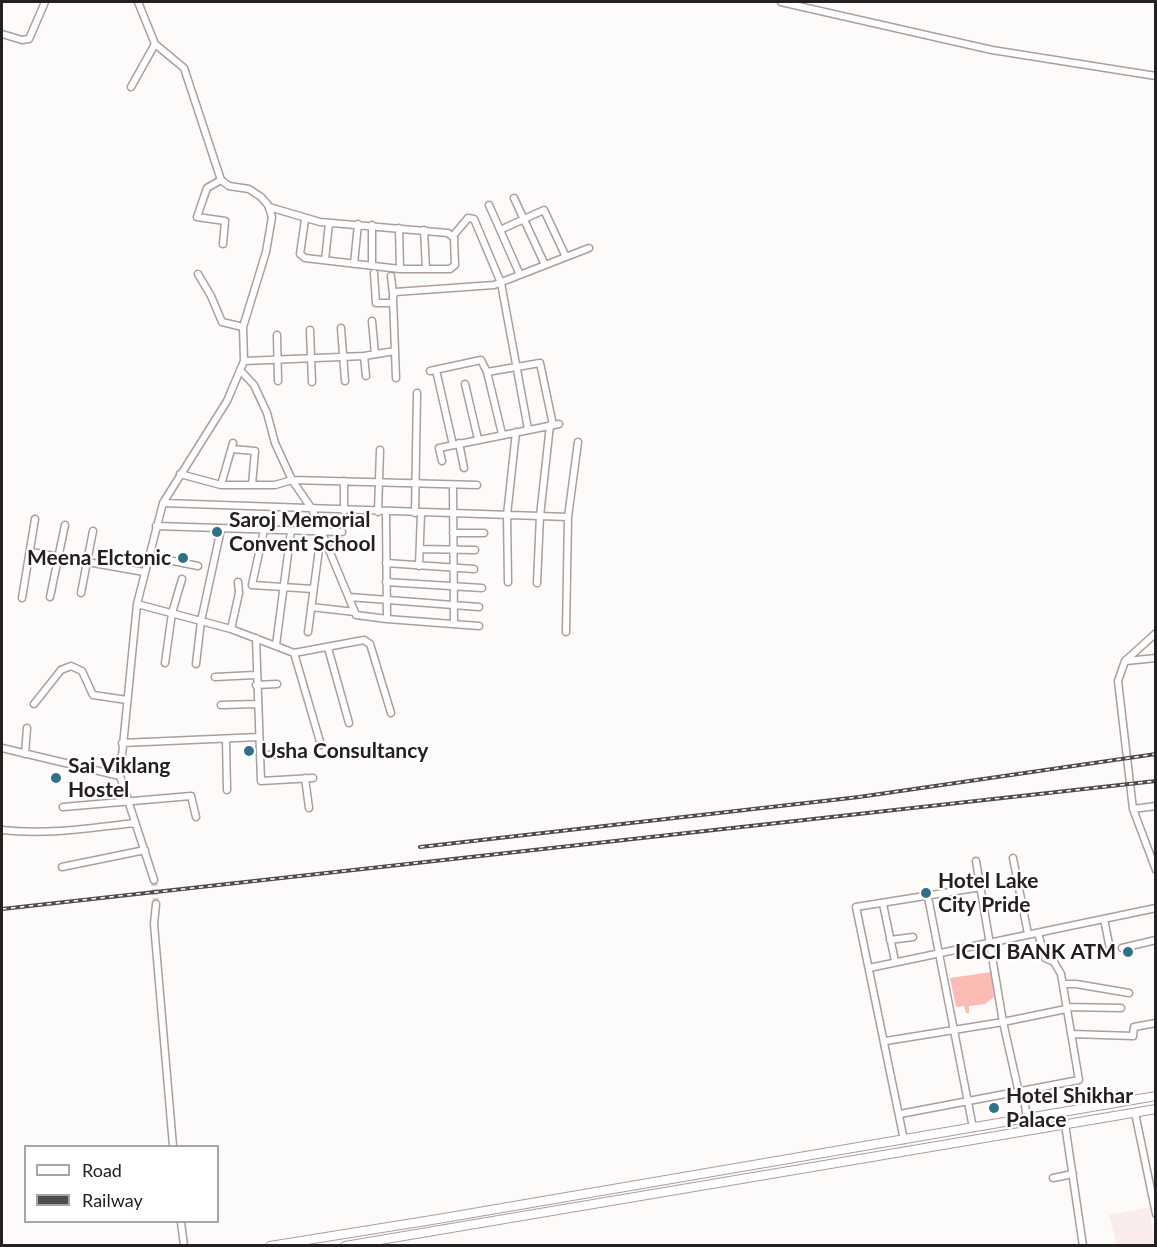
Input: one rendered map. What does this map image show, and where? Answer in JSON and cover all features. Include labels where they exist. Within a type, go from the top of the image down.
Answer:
[{"type":"main road","points":[[270,1245],[554,1200],[1155,1096]]},
{"type":"main road","points":[[345,1245],[1155,1109]]},
{"type":"main road","points":[[554,1200],[555,1209]]},
{"type":"street","points":[[2,34],[22,40],[30,39],[45,2]]},
{"type":"street","points":[[138,2],[155,44],[184,68],[220,180],[229,186],[249,189],[261,196],[269,207],[272,217],[266,252],[243,327],[244,361],[227,401],[163,503],[137,604],[120,776],[154,880]]},
{"type":"street","points":[[781,2],[992,50],[1155,76]]},
{"type":"street","points":[[131,87],[155,44]]},
{"type":"street","points":[[220,180],[207,188],[197,217],[225,222],[223,244]]},
{"type":"street","points":[[514,198],[544,265]]},
{"type":"street","points":[[489,205],[520,275]]},
{"type":"street","points":[[269,207],[305,220],[440,231],[453,236]]},
{"type":"street","points":[[500,230],[546,211],[566,257]]},
{"type":"street","points":[[305,220],[300,254],[305,258],[354,264],[373,270],[450,269],[455,265],[453,236],[468,218],[474,219],[501,283],[528,429]]},
{"type":"street","points":[[325,260],[329,223]]},
{"type":"street","points":[[354,264],[358,224]]},
{"type":"street","points":[[372,225],[376,303],[393,303]]},
{"type":"street","points":[[399,228],[400,269]]},
{"type":"street","points":[[424,230],[426,269]]},
{"type":"street","points":[[393,294],[400,291],[501,283],[589,248]]},
{"type":"street","points":[[198,274],[222,322],[243,327]]},
{"type":"street","points":[[391,276],[396,378]]},
{"type":"street","points":[[372,321],[375,354]]},
{"type":"street","points":[[341,328],[345,381]]},
{"type":"street","points":[[310,330],[312,382]]},
{"type":"street","points":[[277,335],[278,381]]},
{"type":"street","points":[[244,361],[364,356],[395,351]]},
{"type":"street","points":[[364,356],[366,376]]},
{"type":"street","points":[[464,468],[433,370],[478,359],[484,363],[502,434]]},
{"type":"street","points":[[487,372],[538,363],[541,366],[554,425],[540,516],[537,582]]},
{"type":"street","points":[[240,370],[254,385],[267,413],[275,443],[292,480],[312,509],[320,533],[356,615],[479,626]]},
{"type":"street","points":[[465,384],[478,439]]},
{"type":"street","points":[[417,393],[416,483],[419,566]]},
{"type":"street","points":[[442,461],[439,448],[554,425]]},
{"type":"street","points":[[508,582],[507,515],[516,432]]},
{"type":"street","points":[[566,632],[568,517],[578,442]]},
{"type":"street","points":[[220,485],[232,446],[255,451],[252,485]]},
{"type":"street","points":[[378,512],[381,450]]},
{"type":"street","points":[[180,474],[220,485],[275,485],[292,480],[477,485]]},
{"type":"street","points":[[344,481],[344,511]]},
{"type":"street","points":[[453,484],[454,624]]},
{"type":"street","points":[[163,503],[568,517]]},
{"type":"street","points":[[386,512],[387,619]]},
{"type":"street","points":[[22,598],[35,519]]},
{"type":"street","points":[[50,597],[65,525]]},
{"type":"street","points":[[156,526],[342,532]]},
{"type":"street","points":[[196,664],[201,621],[221,529]]},
{"type":"street","points":[[264,530],[252,585],[313,589]]},
{"type":"street","points":[[81,593],[93,531]]},
{"type":"street","points":[[276,645],[291,531]]},
{"type":"street","points":[[308,632],[320,533]]},
{"type":"street","points":[[453,533],[484,533]]},
{"type":"street","points":[[420,549],[475,550]]},
{"type":"street","points":[[31,552],[144,572]]},
{"type":"street","points":[[148,556],[198,566]]},
{"type":"street","points":[[386,563],[453,569],[474,568]]},
{"type":"street","points":[[165,663],[172,613],[182,579]]},
{"type":"street","points":[[231,629],[240,593],[238,582]]},
{"type":"street","points":[[386,582],[482,588]]},
{"type":"street","points":[[349,597],[479,607]]},
{"type":"street","points":[[137,604],[231,629],[294,653],[355,641],[368,641],[391,713]]},
{"type":"street","points":[[311,607],[355,612]]},
{"type":"street","points":[[1155,633],[1125,661],[1118,681],[1133,809],[1152,854],[1155,870]]},
{"type":"street","points":[[256,638],[255,675],[261,781],[313,778]]},
{"type":"street","points":[[328,648],[349,723]]},
{"type":"street","points":[[294,653],[321,745]]},
{"type":"street","points":[[1125,661],[1155,658]]},
{"type":"street","points":[[34,704],[61,670],[71,666],[82,671],[93,695],[127,700]]},
{"type":"street","points":[[215,677],[255,675]]},
{"type":"street","points":[[256,685],[277,684]]},
{"type":"street","points":[[221,705],[257,704]]},
{"type":"street","points":[[25,754],[27,728]]},
{"type":"street","points":[[122,743],[259,737]]},
{"type":"street","points":[[226,739],[226,790]]},
{"type":"street","points":[[2,748],[120,776]]},
{"type":"street","points":[[260,755],[301,753]]},
{"type":"street","points":[[305,778],[309,808]]},
{"type":"street","points":[[63,807],[191,796],[196,817]]},
{"type":"street","points":[[1133,809],[1155,806]]},
{"type":"street","points":[[2,830],[20,832],[77,830],[135,823]]},
{"type":"street","points":[[62,867],[145,849]]},
{"type":"street","points":[[1013,858],[1028,934]]},
{"type":"street","points":[[976,861],[1003,1022],[1027,1118]]},
{"type":"street","points":[[904,1140],[886,1041],[856,907],[981,887]]},
{"type":"street","points":[[928,897],[973,1128]]},
{"type":"street","points":[[156,904],[154,924],[173,1145]]},
{"type":"street","points":[[883,904],[895,961]]},
{"type":"street","points":[[869,968],[1155,908]]},
{"type":"street","points":[[1104,919],[1111,954]]},
{"type":"street","points":[[900,1114],[1021,1093],[1079,1080],[1059,967],[1045,958],[1038,933]]},
{"type":"street","points":[[890,940],[913,937]]},
{"type":"street","points":[[1122,948],[1155,940]]},
{"type":"street","points":[[1063,984],[1129,993]]},
{"type":"street","points":[[886,1041],[1003,1022],[1066,1008],[1121,1008]]},
{"type":"street","points":[[1071,1034],[1133,1036],[1134,1027],[1155,1023]]},
{"type":"street","points":[[1135,1113],[1155,1214]]},
{"type":"street","points":[[1065,1124],[1083,1245]]},
{"type":"street","points":[[1053,1178],[1073,1174]]},
{"type":"street","points":[[181,1223],[184,1245]]},
{"type":"shaded area","points":[[991,972],[994,997],[985,1004],[969,1006],[969,1013],[966,1013],[964,1006],[956,1007],[950,978]]},
{"type":"shaded area","points":[[1149,1207],[1155,1245],[1117,1245],[1109,1215]]},
{"type":"tunnel","points":[[154,880],[156,904]]},
{"type":"railway","points":[[420,847],[859,797],[1156,754]]},
{"type":"railway","points":[[2,909],[1156,781]]},
{"type":"place","name":"Saroj Memorial Convent School","points":[[217,532]]},
{"type":"place","name":"Meena Elctonic","points":[[183,558]]},
{"type":"place","name":"Usha Consultancy","points":[[249,751]]},
{"type":"place","name":"Sai Viklang Hostel","points":[[56,778]]},
{"type":"place","name":"Hotel Lake City Pride","points":[[926,893]]},
{"type":"place","name":"ICICI BANK ATM","points":[[1128,952]]},
{"type":"place","name":"Hotel Shikhar Palace","points":[[994,1108]]}]
